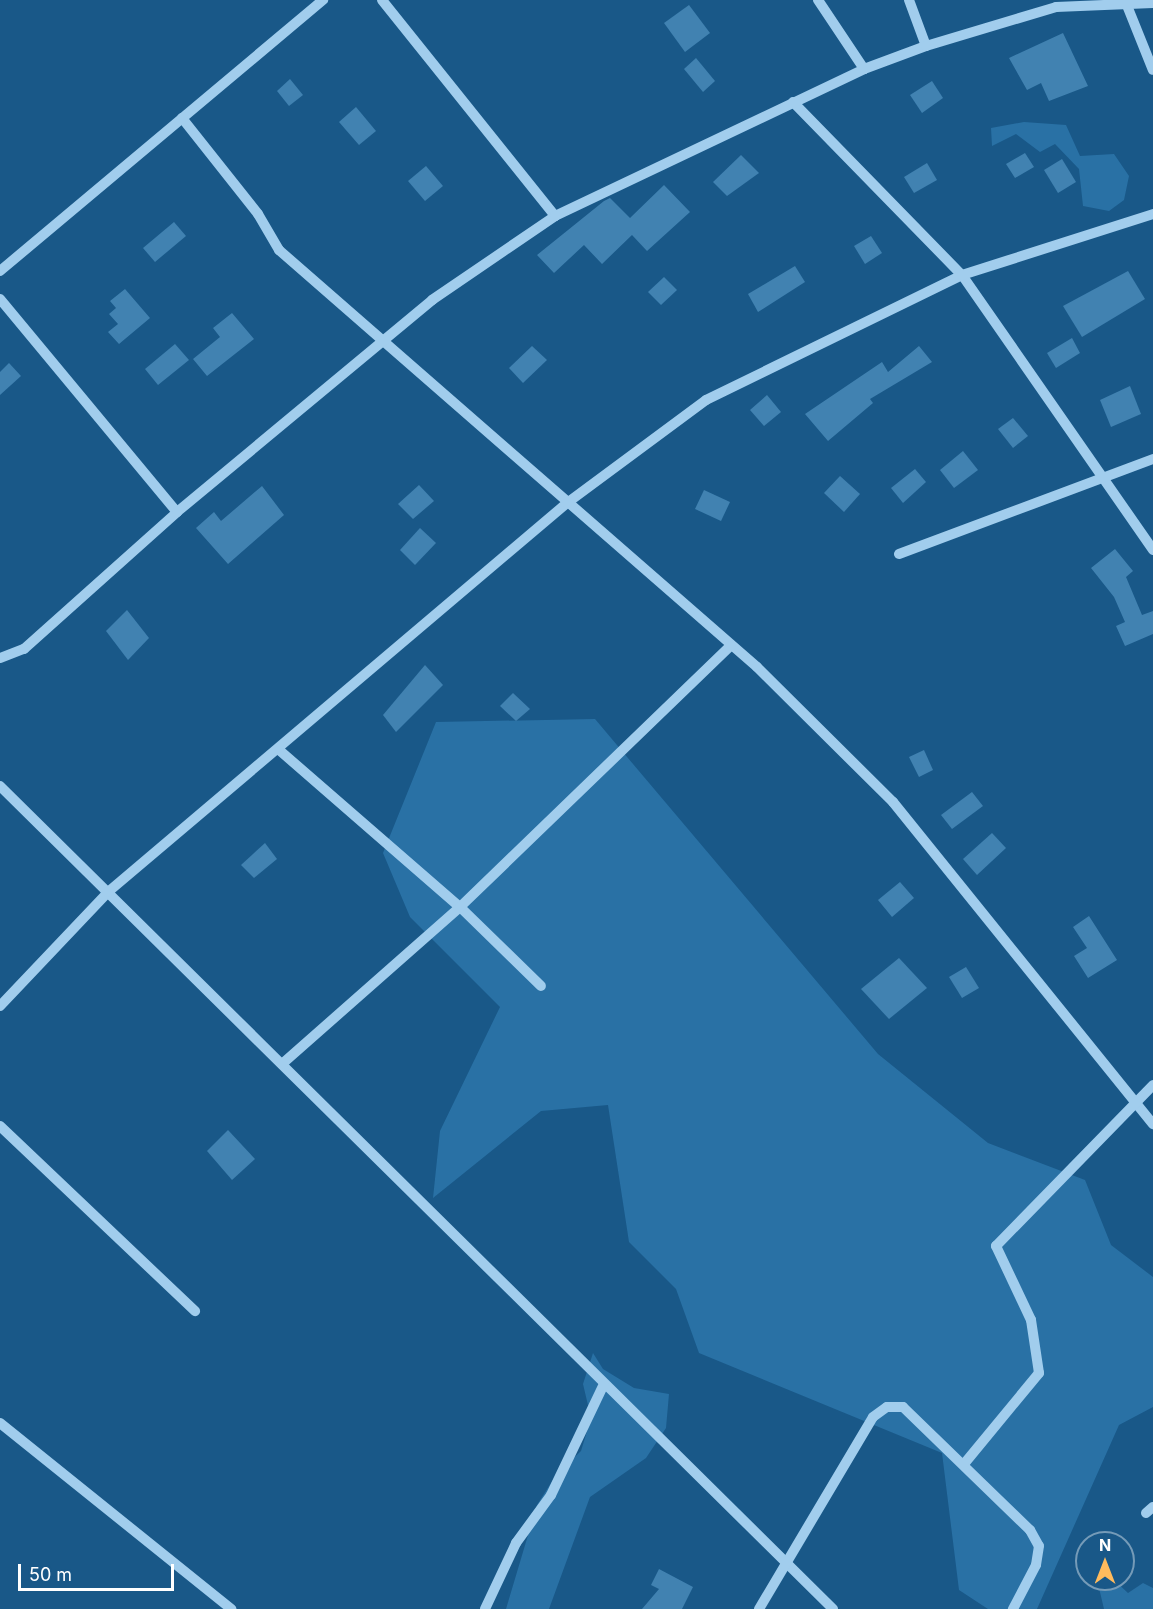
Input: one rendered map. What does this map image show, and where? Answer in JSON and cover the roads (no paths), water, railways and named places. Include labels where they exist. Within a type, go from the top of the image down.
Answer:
[{"type":"street","points":[[0,271],[323,0]]},
{"type":"street","points":[[382,0],[555,216]]},
{"type":"street","points":[[818,0],[864,69]]},
{"type":"street","points":[[909,0],[926,46]]},
{"type":"street","points":[[0,658],[24,649],[177,512],[384,341],[555,216],[864,69],[926,46],[1056,7],[1087,2],[1153,3]]},
{"type":"street","points":[[1126,3],[1153,70]]},
{"type":"street","points":[[793,102],[962,275],[1153,550]]},
{"type":"street","points":[[182,118],[258,214],[275,245],[731,645],[893,802],[1153,1124]]},
{"type":"street","points":[[0,1006],[108,892],[567,503],[725,389],[962,275],[1153,214]]},
{"type":"street","points":[[0,299],[177,512]]},
{"type":"street","points":[[899,554],[1102,476],[1153,459]]},
{"type":"street","points":[[282,1064],[460,907],[731,645]]},
{"type":"street","points":[[278,749],[460,907],[541,986]]},
{"type":"street","points":[[0,786],[833,1609]]},
{"type":"street","points":[[964,1464],[1039,1373],[1031,1320],[996,1246],[1138,1106],[1153,1085]]},
{"type":"street","points":[[0,1126],[195,1311]]},
{"type":"street","points":[[485,1609],[516,1543],[551,1495],[604,1384]]},
{"type":"street","points":[[759,1609],[784,1563],[873,1417],[887,1407],[903,1407],[918,1417],[964,1464],[1039,1546],[1036,1565],[1013,1609]]},
{"type":"street","points":[[0,1422],[231,1609]]}]
